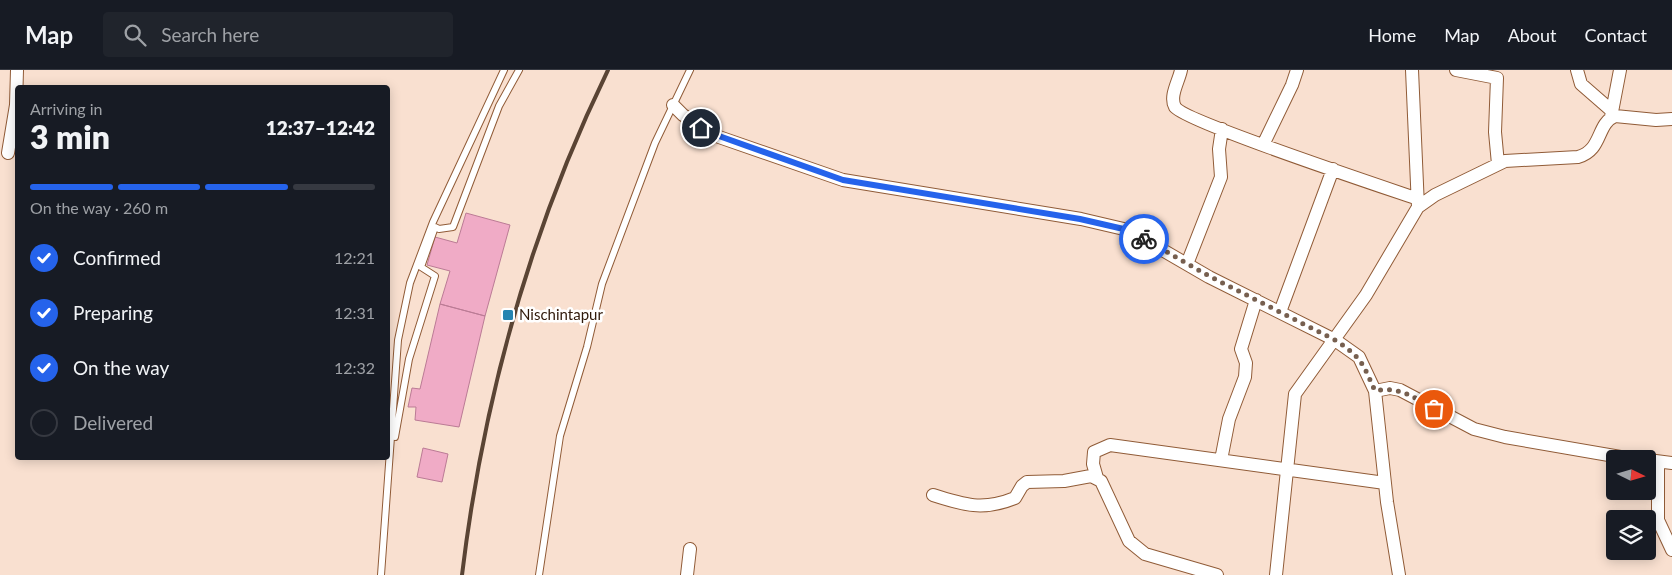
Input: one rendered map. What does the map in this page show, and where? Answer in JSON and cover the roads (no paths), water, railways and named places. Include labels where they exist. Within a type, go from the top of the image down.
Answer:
[{"type":"street","points":[[17,70],[17,85]]},
{"type":"street","points":[[1181,70],[1173,97],[1176,109],[1222,129],[1333,169],[1418,203],[1506,161],[1586,155],[1597,143],[1611,114],[1620,70]]},
{"type":"street","points":[[1263,144],[1297,70]]},
{"type":"street","points":[[1276,575],[1295,394],[1366,294],[1418,203],[1412,70]]},
{"type":"street","points":[[1456,70],[1496,78],[1495,132],[1498,164]]},
{"type":"street","points":[[1577,70],[1581,84],[1611,114],[1656,120],[1672,119]]},
{"type":"street","points":[[674,105],[683,115],[719,136],[843,180],[1080,219],[1128,230],[1187,264],[1335,340],[1359,357],[1375,391],[1385,483],[1399,575]]},
{"type":"street","points":[[8,152],[15,112]]},
{"type":"street","points":[[1187,264],[1221,177],[1219,149],[1222,129]]},
{"type":"street","points":[[1280,312],[1333,169]]},
{"type":"street","points":[[1220,460],[1229,419],[1246,377],[1246,364],[1241,349],[1256,300]]},
{"type":"street","points":[[1375,391],[1390,388],[1400,390],[1469,427],[1506,437],[1606,454]]},
{"type":"street","points":[[1096,478],[1093,464],[1094,452],[1110,445],[1385,483]]},
{"type":"street","points":[[1656,461],[1672,463]]},
{"type":"street","points":[[933,494],[964,506],[986,506],[1015,498],[1022,486],[1032,481],[1064,481],[1085,476],[1096,478],[1101,481],[1129,541],[1135,548],[1181,570],[1217,575]]},
{"type":"street","points":[[1656,496],[1658,520],[1672,550]]},
{"type":"street","points":[[688,575],[690,549]]},
{"type":"lane","points":[[390,447],[398,340],[410,283],[455,169],[504,70]]},
{"type":"lane","points":[[388,474],[409,359],[435,276],[421,267],[436,227],[439,229],[453,227],[499,106],[519,70]]},
{"type":"lane","points":[[539,575],[560,436],[587,347],[602,284],[655,143],[690,70]]},
{"type":"lane","points":[[381,575],[389,460]]},
{"type":"railway","points":[[462,575],[483,445],[497,380],[514,317],[556,191],[580,130],[608,70]]},
{"type":"place","name":"Nischintapur","points":[[508,315]]}]
